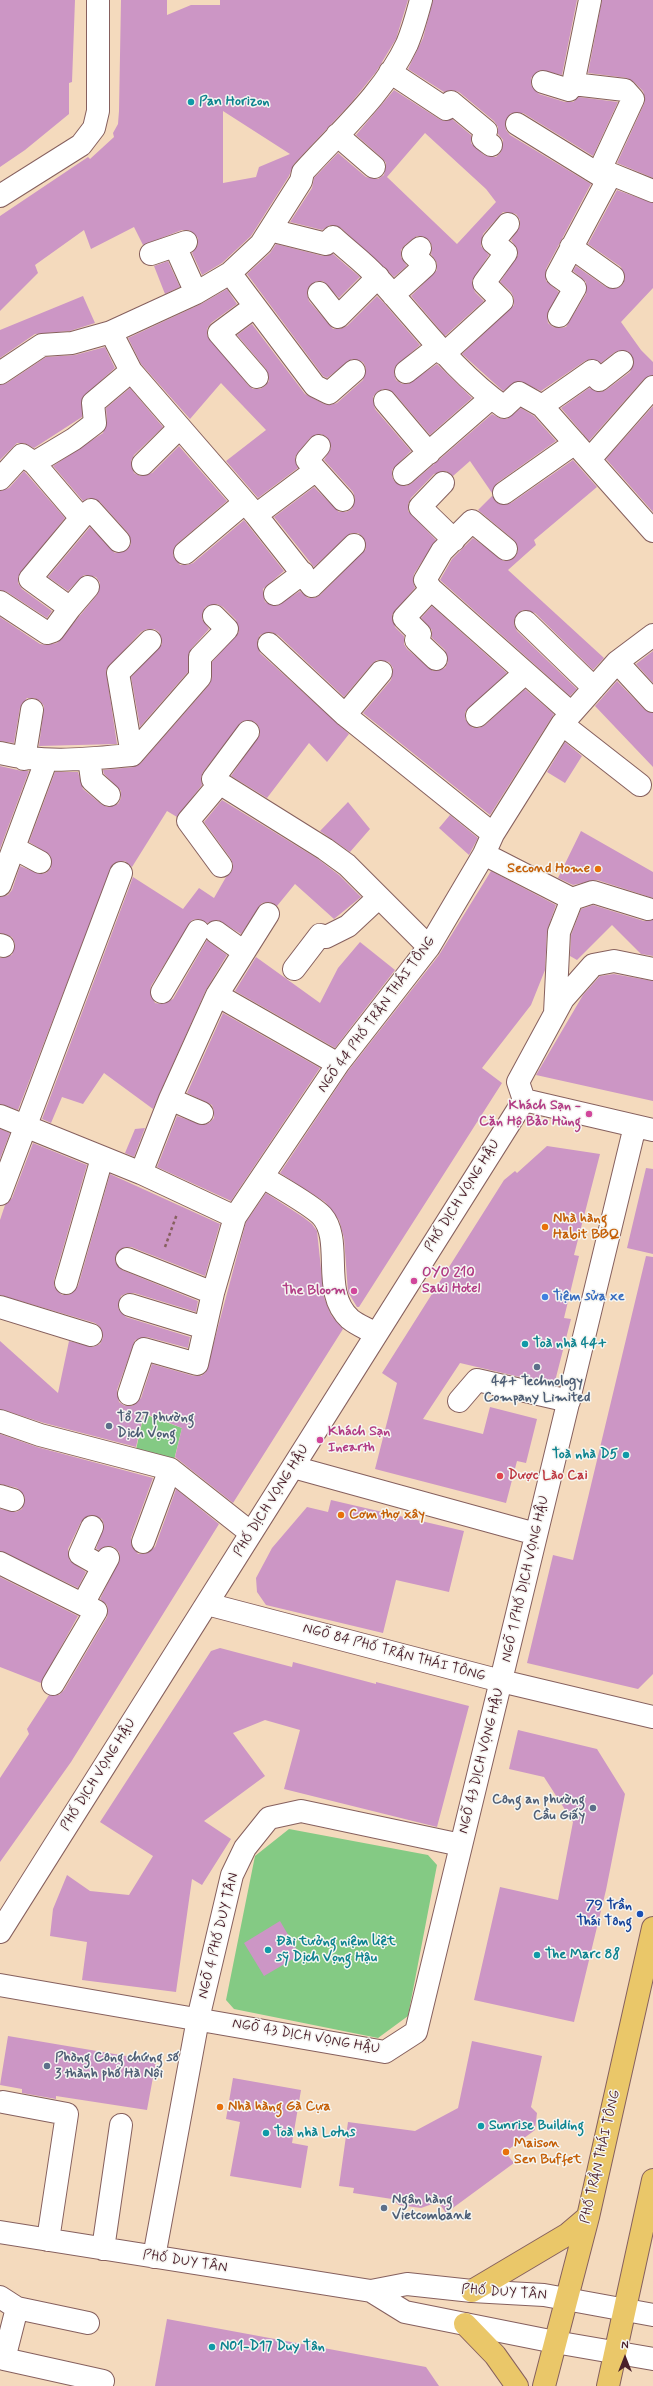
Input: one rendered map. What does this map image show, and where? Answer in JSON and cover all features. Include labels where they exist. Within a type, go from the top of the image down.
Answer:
[{"type":"main road","name":"PHỐ TRẦN THÁI TÔNG","points":[[544,2386],[588,2217],[653,1928]]},
{"type":"main road","points":[[608,2386],[625,2309],[649,2222],[653,2180]]},
{"type":"main road","points":[[472,2291],[568,2234],[588,2217]]},
{"type":"main road","points":[[465,2324],[495,2355],[517,2386]]},
{"type":"street","points":[[0,196],[81,145],[94,128],[98,111],[98,0]]},
{"type":"street","points":[[0,373],[42,344],[72,343],[111,332],[196,293],[230,273],[261,244],[301,181],[304,172],[366,104],[390,72],[407,44],[421,0]]},
{"type":"street","points":[[544,82],[569,90],[573,84],[590,0]]},
{"type":"street","points":[[390,72],[446,109],[451,102],[486,131],[483,139],[491,145]]},
{"type":"street","points":[[559,316],[575,288],[557,275],[571,248],[604,174],[633,99],[625,90],[573,84]]},
{"type":"street","points":[[517,124],[604,174],[653,191]]},
{"type":"street","points":[[337,135],[374,167]]},
{"type":"street","points":[[406,372],[441,351],[502,301],[484,283],[506,253],[493,242],[508,224]]},
{"type":"street","points":[[270,230],[326,244],[333,237],[378,277],[441,351],[491,398],[504,407],[520,393],[542,406],[590,459],[649,519]]},
{"type":"street","points":[[151,254],[180,244],[196,293]]},
{"type":"street","points":[[393,295],[426,266],[414,254],[420,248]]},
{"type":"street","points":[[571,248],[613,277]]},
{"type":"street","points":[[230,273],[254,307],[316,386],[329,393],[354,371]]},
{"type":"street","points":[[319,293],[338,317],[378,277]]},
{"type":"street","points":[[254,307],[219,332],[257,377]]},
{"type":"street","points":[[111,332],[131,371],[250,510],[312,586],[354,545]]},
{"type":"street","points":[[542,406],[592,371],[599,380],[622,362]]},
{"type":"street","points":[[34,463],[74,439],[95,423],[93,402],[131,371]]},
{"type":"street","points":[[590,459],[653,387]]},
{"type":"street","points":[[404,474],[430,453],[491,398]]},
{"type":"street","points":[[385,401],[430,453]]},
{"type":"street","points":[[143,464],[179,428]]},
{"type":"street","points":[[504,493],[575,443]]},
{"type":"street","points":[[320,446],[307,460],[343,500]]},
{"type":"street","points":[[0,479],[22,455],[34,463],[81,518]]},
{"type":"street","points":[[185,553],[250,510],[316,470]]},
{"type":"street","points":[[442,483],[420,507],[454,540]]},
{"type":"street","points":[[70,608],[30,579],[81,518],[91,510],[119,541]]},
{"type":"street","points":[[506,549],[472,521],[442,551],[425,580],[431,589],[525,673],[566,719],[640,785]]},
{"type":"street","points":[[275,594],[303,574]]},
{"type":"street","points":[[1,605],[47,633],[53,631],[88,587]]},
{"type":"street","points":[[431,589],[404,618],[420,634],[416,640],[436,659]]},
{"type":"street","points":[[0,753],[24,760],[46,761],[132,755],[200,678],[200,657],[227,629],[214,616]]},
{"type":"street","points":[[526,622],[594,688]]},
{"type":"street","name":"NGÕ 44 PHỐ TRẦN THÁI TÔNG","points":[[129,1394],[144,1349],[197,1364],[213,1293],[235,1216],[263,1177],[338,1064],[429,947],[484,854],[493,834],[566,719],[617,662],[653,635]]},
{"type":"street","points":[[132,755],[118,673],[150,641]]},
{"type":"street","points":[[269,644],[345,715],[493,834]]},
{"type":"street","points":[[617,662],[653,701]]},
{"type":"street","points":[[345,715],[381,672]]},
{"type":"street","points":[[477,716],[525,673]]},
{"type":"street","points":[[24,760],[32,710]]},
{"type":"street","points":[[248,732],[213,779],[325,849],[362,879],[378,898],[429,947]]},
{"type":"street","points":[[89,759],[92,780],[109,795]]},
{"type":"street","points":[[0,885],[46,761]]},
{"type":"street","points":[[220,783],[188,821],[221,866]]},
{"type":"street","points":[[14,848],[40,862]]},
{"type":"street","points":[[484,854],[572,899],[593,892],[648,909]]},
{"type":"street","points":[[1,1189],[121,873]]},
{"type":"street","points":[[294,969],[320,935],[326,937],[348,926],[378,898]]},
{"type":"street","points":[[555,1013],[559,932],[572,899]]},
{"type":"street","points":[[141,1173],[170,1099],[217,995],[268,914]]},
{"type":"street","points":[[162,992],[207,932],[244,952]]},
{"type":"street","points":[[644,1128],[524,1100],[518,1082],[563,999],[593,965],[614,961],[653,969]]},
{"type":"street","points":[[217,995],[338,1064]]},
{"type":"street","points":[[170,1099],[202,1113]]},
{"type":"street","name":"PHỐ DỊCH VỌNG HẬU","points":[[0,1932],[524,1100]]},
{"type":"street","points":[[0,1116],[24,1128],[141,1173],[235,1216]]},
{"type":"street","name":"NGÕ 1 PHỐ DỊCH VỌNG HẬU","points":[[501,1681],[569,1401],[644,1128]]},
{"type":"street","points":[[66,1283],[102,1158]]},
{"type":"street","points":[[263,1177],[322,1216],[333,1242],[331,1273],[339,1304],[350,1319],[376,1334]]},
{"type":"street","points":[[127,1259],[213,1293]]},
{"type":"street","points":[[130,1305],[205,1328]]},
{"type":"street","points":[[0,1307],[91,1335]]},
{"type":"street","points":[[459,1401],[477,1380],[569,1401]]},
{"type":"street","points":[[0,1421],[40,1435],[170,1469],[251,1533]]},
{"type":"street","points":[[293,1467],[536,1534]]},
{"type":"street","points":[[143,1542],[170,1469]]},
{"type":"street","points":[[83,1604],[106,1562],[80,1554],[92,1527]]},
{"type":"street","points":[[0,1563],[96,1611],[53,1684]]},
{"type":"street","name":"NGÕ 84 PHỐ TRẦN THÁI TÔNG","points":[[206,1604],[501,1681],[653,1717]]},
{"type":"street","name":"NGÕ 43 DỊCH VỌNG HẬU","points":[[0,1985],[385,2052],[416,2032],[501,1681]]},
{"type":"street","name":"NGÕ 4 PHỐ DUY TÂN","points":[[154,2257],[198,2019],[232,1875],[245,1848],[269,1818],[301,1811],[461,1844]]},
{"type":"street","points":[[3,2102],[67,2114],[48,2240]]},
{"type":"street","points":[[103,2249],[121,2125]]},
{"type":"street","name":"PHỐ DUY TÂN","points":[[0,2232],[371,2291],[407,2284],[472,2291],[544,2295],[653,2315]]},
{"type":"street","name":"PHỐ DUY TÂN","points":[[371,2291],[405,2312],[555,2342],[653,2359]]},
{"type":"street","points":[[88,2323],[8,2302],[4,2359],[103,2380]]},
{"type":"path","points":[[165,1247],[184,1193]]},
{"type":"green space","points":[[144,1414],[182,1428],[173,1464],[135,1454]]},
{"type":"green space","points":[[289,1829],[428,1855],[437,1865],[408,2016],[378,2038],[234,2009],[226,2000],[255,1856]]},
{"type":"building","points":[[0,0],[75,0],[72,82],[69,83],[69,114],[25,150],[0,167]]},
{"type":"building","points":[[121,0],[167,0],[167,15],[191,5],[220,5],[220,0],[408,0],[396,39],[376,72],[351,103],[294,164],[289,176],[251,236],[222,263],[202,275],[192,253],[198,245],[198,238],[189,230],[182,230],[143,245],[134,227],[91,249],[84,230],[35,265],[38,273],[0,311],[0,216],[88,157],[90,159],[114,137],[113,133],[118,124]],"holes":[[[223,111],[290,154],[259,167],[256,177],[223,183]]]},
{"type":"building","points":[[433,0],[577,0],[562,75],[540,70],[531,78],[531,85],[539,94],[565,102],[573,102],[579,97],[618,102],[593,156],[523,113],[511,113],[505,123],[506,130],[510,135],[591,184],[546,269],[546,281],[559,292],[547,316],[548,323],[553,327],[566,327],[586,294],[586,282],[573,271],[576,266],[606,287],[618,288],[623,284],[625,278],[621,267],[588,244],[617,190],[653,203],[653,288],[621,322],[641,350],[653,362],[653,375],[644,379],[589,441],[561,408],[589,388],[600,392],[606,390],[630,372],[634,361],[627,351],[615,352],[601,363],[591,359],[585,361],[541,391],[518,381],[503,391],[462,354],[514,305],[514,298],[511,292],[500,282],[518,255],[517,248],[511,240],[520,226],[520,220],[516,214],[503,212],[483,234],[481,246],[489,255],[472,281],[475,292],[484,301],[445,336],[411,296],[437,270],[437,263],[431,254],[432,246],[429,240],[417,236],[405,245],[401,250],[401,257],[407,266],[394,277],[341,228],[330,225],[322,230],[290,222],[312,188],[314,178],[338,153],[366,177],[378,179],[384,175],[386,163],[356,135],[394,90],[439,119],[445,121],[452,119],[471,135],[471,143],[484,155],[496,157],[501,152],[503,140],[498,134],[498,127],[494,121],[459,92],[452,90],[444,92],[408,69],[423,38]],"holes":[[[425,133],[486,189],[496,202],[457,244],[387,177]]]},
{"type":"building","points":[[602,0],[653,0],[653,178],[617,163],[644,104],[645,98],[643,91],[634,82],[627,78],[588,73]]},
{"type":"building","points":[[276,244],[323,256],[333,254],[360,277],[339,298],[323,281],[317,281],[308,288],[307,294],[309,301],[333,329],[340,329],[347,326],[377,296],[383,302],[420,345],[395,367],[394,373],[396,380],[402,384],[408,384],[437,364],[472,398],[430,435],[394,393],[383,389],[377,392],[373,397],[375,409],[411,451],[392,470],[392,477],[395,482],[406,486],[412,483],[492,414],[501,419],[507,419],[521,408],[534,416],[556,441],[497,483],[492,493],[470,461],[453,476],[446,471],[434,474],[411,498],[408,504],[408,511],[436,540],[414,574],[413,581],[415,588],[392,615],[395,627],[404,636],[404,644],[407,649],[433,671],[445,668],[448,662],[445,650],[432,638],[432,630],[421,618],[432,606],[507,673],[465,712],[465,719],[473,728],[479,728],[485,725],[525,689],[554,714],[490,815],[363,713],[391,680],[393,668],[389,662],[377,660],[344,697],[278,635],[271,632],[260,635],[257,642],[260,653],[349,734],[327,762],[309,743],[267,798],[231,776],[260,734],[259,727],[255,722],[243,721],[203,772],[201,778],[202,785],[177,817],[167,811],[132,867],[125,861],[113,864],[18,1110],[0,1104],[0,958],[12,955],[15,944],[12,937],[0,933],[0,897],[8,895],[12,890],[20,866],[40,874],[46,873],[51,868],[50,855],[29,842],[55,772],[78,772],[83,789],[101,804],[107,807],[118,804],[121,798],[121,791],[104,774],[103,770],[134,767],[141,763],[209,685],[212,677],[212,662],[239,632],[236,620],[223,607],[217,604],[205,607],[202,619],[209,629],[191,649],[188,657],[188,672],[140,727],[131,677],[162,644],[159,632],[154,629],[147,629],[141,632],[106,670],[117,744],[39,746],[44,706],[40,701],[34,698],[27,698],[20,708],[14,743],[0,741],[0,617],[40,644],[46,645],[57,643],[97,595],[100,583],[96,577],[84,575],[68,591],[48,577],[90,527],[115,553],[127,550],[131,544],[128,533],[100,502],[89,498],[83,501],[53,466],[103,433],[107,422],[106,408],[130,388],[163,427],[134,455],[131,461],[134,473],[140,476],[152,473],[179,446],[227,501],[177,544],[173,555],[180,565],[193,563],[244,520],[284,571],[263,589],[265,602],[276,606],[300,591],[308,598],[315,598],[320,595],[366,549],[363,537],[358,533],[351,533],[314,567],[274,517],[314,487],[339,512],[346,512],[352,509],[355,498],[353,492],[324,460],[331,448],[327,437],[321,434],[310,438],[295,457],[298,468],[258,498],[226,461],[266,430],[221,383],[190,419],[141,364],[128,338],[201,304],[227,289],[237,304],[211,323],[207,329],[207,335],[248,385],[253,389],[260,389],[269,381],[266,369],[237,335],[252,324],[305,394],[324,404],[330,405],[337,403],[363,380],[366,368],[363,362],[352,359],[327,378],[323,376],[247,274],[270,253]]},
{"type":"building","points":[[168,261],[180,287],[165,294],[154,266]]},
{"type":"building","points":[[83,296],[95,323],[70,331],[35,334],[0,358],[0,330]]},
{"type":"building","points":[[105,347],[115,368],[82,398],[82,417],[34,448],[24,443],[17,443],[0,460],[0,385],[7,383],[46,357],[75,355]]},
{"type":"building","points":[[653,406],[653,512],[606,459]]},
{"type":"building","points":[[573,460],[597,487],[534,540],[536,545],[508,570],[604,658],[593,670],[535,613],[523,610],[517,614],[514,625],[517,631],[577,689],[570,696],[440,580],[452,559],[473,538],[504,561],[515,557],[518,551],[514,540],[478,510],[492,496],[499,504],[511,503]]},
{"type":"building","points":[[24,471],[65,518],[18,577],[18,583],[22,589],[52,611],[47,618],[7,592],[0,590],[0,491],[9,488]]},
{"type":"building","points":[[653,651],[653,683],[636,664]]},
{"type":"building","points":[[617,681],[644,709],[653,713],[653,767],[595,706]]},
{"type":"building","points":[[565,742],[582,756],[565,783],[547,772]]},
{"type":"building","points":[[0,766],[29,771],[0,849]]},
{"type":"building","points":[[222,800],[318,859],[339,875],[361,897],[334,919],[295,884],[277,906],[269,902],[262,903],[241,934],[218,920],[207,923],[199,919],[192,920],[151,986],[150,992],[155,1003],[162,1004],[173,999],[207,940],[227,955],[206,990],[153,1109],[104,1073],[83,1104],[62,1097],[51,1123],[42,1119],[133,877],[183,909],[199,888],[214,898],[226,877],[232,871],[233,865],[231,859],[204,822]]},
{"type":"building","points":[[348,802],[370,829],[350,852],[320,831]]},
{"type":"building","points":[[450,815],[478,838],[469,855],[439,828]]},
{"type":"building","points":[[581,831],[653,872],[653,898],[597,880],[573,885],[558,878]]},
{"type":"building","points":[[491,871],[556,905],[547,931],[545,970],[531,1005],[482,1068],[502,1083],[359,1307],[357,1307],[348,1292],[344,1238],[339,1220],[325,1202],[280,1173],[348,1071],[439,955]]},
{"type":"building","points":[[593,905],[644,921],[653,920],[653,956],[641,954],[612,925],[577,960],[570,956],[571,935],[581,909]]},
{"type":"building","points":[[360,942],[395,970],[335,1048],[235,991],[256,957],[320,1003],[338,968]]},
{"type":"building","points":[[614,974],[653,981],[653,1101],[536,1075],[583,995],[600,976]]},
{"type":"building","points":[[223,1013],[320,1068],[231,1201],[157,1167],[177,1116],[203,1125],[209,1123],[214,1118],[212,1105],[187,1093]]},
{"type":"building","points":[[145,1128],[134,1157],[125,1153],[135,1129]]},
{"type":"building","points":[[0,1129],[10,1133],[0,1159]]},
{"type":"building","points":[[33,1143],[87,1165],[54,1280],[54,1286],[62,1295],[69,1295],[78,1286],[110,1174],[220,1224],[205,1276],[131,1247],[125,1247],[116,1254],[115,1261],[122,1270],[198,1301],[196,1312],[134,1293],[127,1293],[121,1296],[118,1308],[126,1317],[190,1337],[188,1348],[147,1337],[135,1340],[117,1390],[119,1402],[125,1406],[132,1406],[141,1398],[152,1364],[194,1376],[201,1376],[206,1372],[246,1222],[266,1193],[303,1217],[312,1224],[317,1231],[324,1297],[331,1315],[343,1329],[233,1503],[175,1457],[182,1428],[144,1413],[136,1447],[44,1423],[0,1409],[0,1341],[58,1393],[69,1341],[93,1347],[100,1344],[103,1338],[100,1327],[95,1323],[0,1295],[0,1220],[5,1205],[12,1198]]},
{"type":"building","points":[[547,1146],[600,1154],[574,1255],[579,1256],[564,1318],[571,1319],[554,1385],[460,1363],[423,1419],[483,1434],[490,1407],[537,1419],[526,1463],[517,1461],[506,1503],[375,1469],[397,1383],[382,1373],[504,1180],[515,1171],[517,1173]]},
{"type":"building","points":[[646,1168],[653,1169],[653,1254],[627,1248]]},
{"type":"building","name":"Toà nhà D5","points":[[646,1256],[653,1257],[653,1674],[638,1689],[527,1663],[553,1555],[573,1560]]},
{"type":"building","points":[[0,1434],[37,1447],[153,1478],[131,1538],[131,1544],[138,1554],[145,1554],[155,1547],[176,1489],[219,1524],[71,1762],[0,1862],[0,1778],[29,1734],[27,1729],[49,1695],[59,1695],[64,1690],[107,1617],[107,1605],[100,1599],[120,1558],[119,1552],[114,1547],[107,1546],[99,1550],[96,1549],[104,1525],[102,1519],[91,1515],[81,1522],[68,1549],[70,1561],[86,1572],[78,1588],[0,1551],[0,1509],[16,1512],[22,1509],[25,1498],[17,1488],[0,1484]]},
{"type":"building","points":[[331,1500],[464,1531],[449,1592],[396,1580],[383,1633],[266,1605],[257,1592],[256,1578],[272,1548],[307,1507],[328,1512]]},
{"type":"building","points":[[0,1577],[78,1616],[41,1683],[0,1667]]},
{"type":"building","points":[[220,1648],[292,1667],[293,1662],[376,1684],[376,1682],[469,1706],[437,1827],[284,1789],[300,1730],[265,1720],[233,1733],[265,1776],[204,1821],[231,1839],[202,1885],[192,1879],[176,1992],[82,1980],[87,1942],[50,1936],[53,1909],[67,1875],[90,1891],[129,1895],[153,1856],[100,1822],[211,1651]]},
{"type":"building","points":[[518,1730],[597,1749],[625,1794],[606,1890],[574,2022],[474,2000],[500,1887],[558,1900],[573,1822],[544,1777],[509,1769]]},
{"type":"building","points":[[280,1921],[300,1955],[264,1976],[244,1943]]},
{"type":"building","points":[[8,2036],[156,2061],[147,2110],[56,2096],[56,2099],[22,2093],[22,2089],[0,2085]]},
{"type":"building","name":"Sunrise Building","points":[[472,2041],[542,2056],[531,2107],[537,2113],[535,2130],[505,2152],[514,2163],[446,2213],[438,2202],[421,2208],[399,2205],[392,2199],[353,2193],[354,2188],[339,2186],[348,2122],[415,2131],[458,2108]]},
{"type":"building","name":"Toà nhà Lotus","points":[[233,2078],[301,2090],[292,2143],[308,2146],[301,2188],[230,2176],[240,2122],[226,2119]]},
{"type":"building","name":"N01-D17 Duy Tân","points":[[167,2319],[426,2367],[439,2386],[155,2386]]},
{"type":"place","name":"Pan Horizon","points":[[191,102]]},
{"type":"place","name":"Second Home","points":[[598,869]]},
{"type":"place","name":"Khách Sạn - Căn Hộ Bảo Hùng","points":[[589,1114]]},
{"type":"place","name":"Nhà hàng Habit BBQ","points":[[545,1227]]},
{"type":"place","name":"OYO 210 Saki Hotel","points":[[414,1281]]},
{"type":"place","name":"The Bloom","points":[[354,1291]]},
{"type":"place","name":"Tiệm sửa xe","points":[[545,1297]]},
{"type":"place","name":"Toà nhà 44+","points":[[525,1344]]},
{"type":"place","name":"44+ Technology Company Limited","points":[[537,1367]]},
{"type":"place","name":"Tổ 27 phường Dịch Vọng","points":[[109,1426]]},
{"type":"place","name":"Khách Sạn Inearth","points":[[320,1440]]},
{"type":"place","name":"Toà nhà D5","points":[[626,1455]]},
{"type":"place","name":"Dược Lào Cai","points":[[500,1476]]},
{"type":"place","name":"Cơm thợ xây","points":[[341,1515]]},
{"type":"place","name":"Công an phường Cầu Giấy","points":[[593,1808]]},
{"type":"place","name":"79 Trần Thái Tông","points":[[640,1914]]},
{"type":"place","name":"Đài tưởng niệm liệt sỹ Dịch Vọng Hậu","points":[[268,1950]]},
{"type":"place","name":"The Marc 88","points":[[537,1955]]},
{"type":"place","name":"Phòng Công chứng số 3 thành phố Hà Nội","points":[[47,2066]]},
{"type":"place","name":"Nhà hàng Gà Cựa","points":[[220,2107]]},
{"type":"place","name":"Sunrise Building","points":[[481,2126]]},
{"type":"place","name":"Toà nhà Lotus","points":[[266,2133]]},
{"type":"place","name":"Maison Sen Buffet","points":[[506,2152]]},
{"type":"place","name":"Ngân hàng Vietcombank","points":[[384,2208]]},
{"type":"place","name":"N01-D17 Duy Tân","points":[[212,2347]]}]
